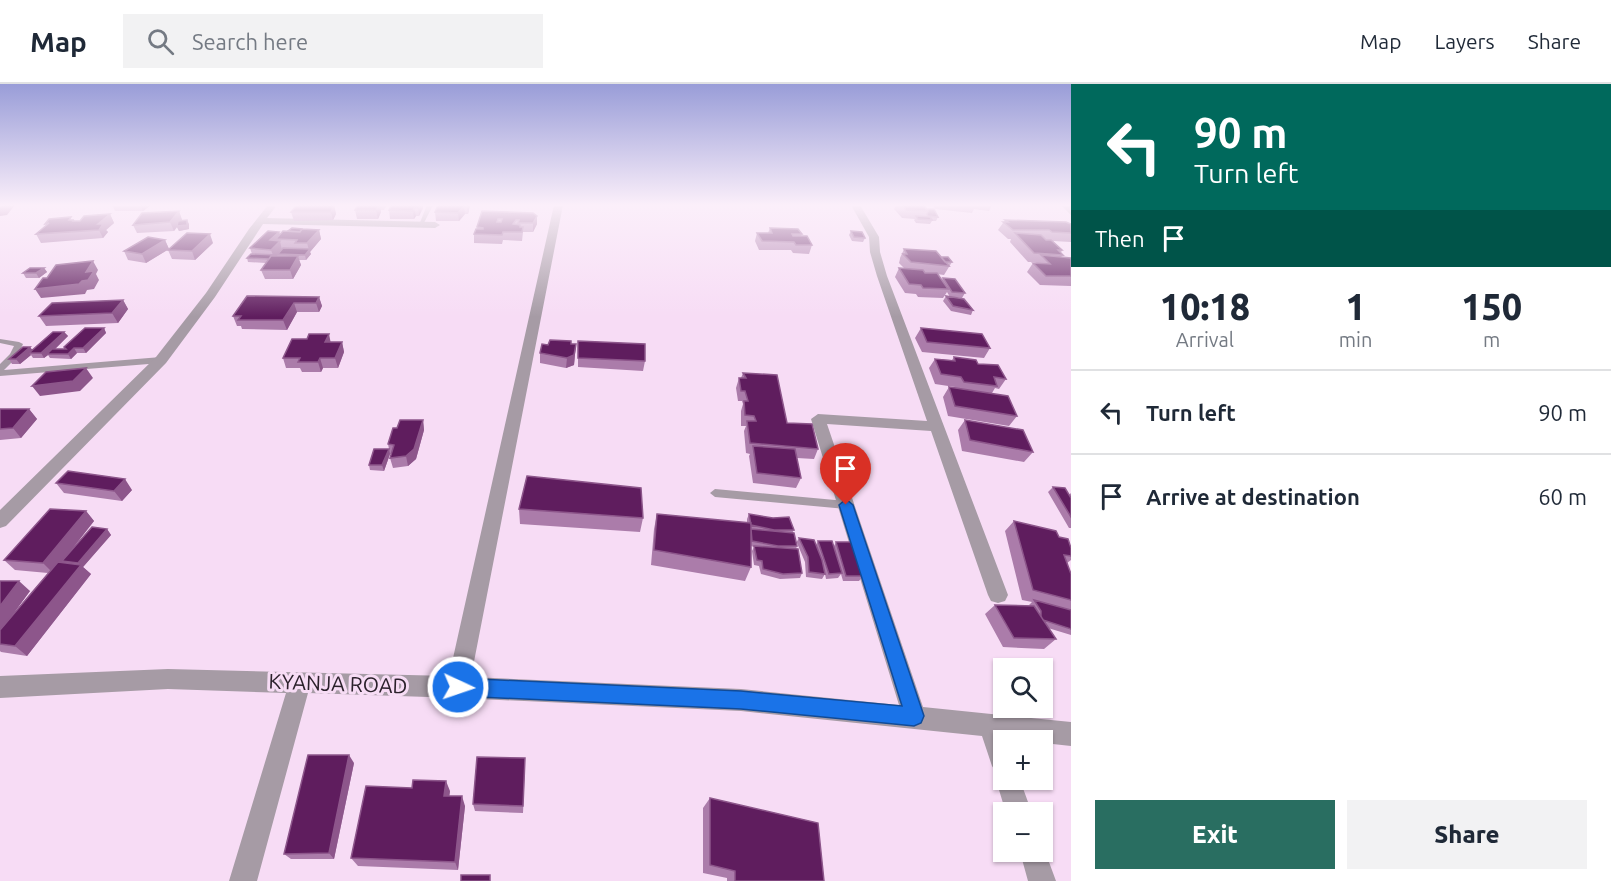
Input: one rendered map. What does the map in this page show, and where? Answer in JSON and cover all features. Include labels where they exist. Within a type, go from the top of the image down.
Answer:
[{"type":"street","points":[[0,520],[161,360],[211,295],[246,242]]},
{"type":"street","points":[[458,687],[551,242]]},
{"type":"street","points":[[875,242],[882,276],[998,595]]},
{"type":"street","points":[[914,716],[818,419],[938,427]]},
{"type":"street","name":"KYANJA ROAD","points":[[0,687],[168,679],[458,687],[741,700],[914,716],[1071,734]]},
{"type":"street","points":[[243,881],[300,682]]},
{"type":"street","points":[[990,725],[993,734]]},
{"type":"street","points":[[1036,862],[1042,881]]},
{"type":"lane","points":[[0,340],[19,344],[14,355],[0,371]]},
{"type":"lane","points":[[0,371],[161,360]]},
{"type":"lane","points":[[715,493],[846,505]]},
{"type":"building","points":[[139,242],[161,242],[142,254],[124,251]]},
{"type":"building","points":[[177,242],[201,242],[192,251],[168,250]]},
{"type":"building","points":[[256,242],[279,242],[271,250],[250,248]]},
{"type":"building","points":[[794,242],[810,242],[812,245],[796,245]]},
{"type":"building","points":[[1024,242],[1053,242],[1062,250],[1058,250],[1063,255],[1034,253]]},
{"type":"building","points":[[283,248],[310,249],[305,255],[278,254]]},
{"type":"building","points":[[904,249],[936,251],[949,266],[911,262],[903,254],[907,254]]},
{"type":"building","points":[[251,254],[277,255],[269,259],[247,258]]},
{"type":"building","points":[[1041,255],[1071,258],[1071,276],[1046,276],[1033,263],[1050,264]]},
{"type":"building","points":[[271,256],[298,256],[290,270],[261,270]]},
{"type":"building","points":[[941,257],[948,257],[952,262],[945,262]]},
{"type":"building","points":[[93,261],[86,272],[94,271],[88,280],[79,284],[35,289],[56,265]]},
{"type":"building","points":[[30,268],[44,268],[36,273],[23,273]]},
{"type":"building","points":[[899,268],[937,273],[948,289],[923,288],[921,285],[909,284]]},
{"type":"building","points":[[943,278],[955,279],[965,293],[952,292]]},
{"type":"building","points":[[247,296],[319,297],[316,303],[294,303],[283,320],[238,320],[241,316],[233,316]]},
{"type":"building","points":[[946,296],[964,299],[973,310],[953,306]]},
{"type":"building","points":[[123,300],[112,313],[39,316],[52,303]]},
{"type":"building","points":[[85,328],[104,328],[83,348],[74,348],[68,354],[47,354],[52,349],[66,349],[64,347]]},
{"type":"building","points":[[921,328],[982,334],[990,348],[927,342]]},
{"type":"building","points":[[53,332],[64,332],[41,353],[29,353]]},
{"type":"building","points":[[309,334],[329,334],[325,342],[342,342],[335,358],[320,358],[318,362],[298,362],[300,358],[283,358],[292,339],[307,339]]},
{"type":"building","points":[[550,340],[571,341],[571,344],[576,344],[574,355],[567,358],[540,353],[542,344],[548,345]]},
{"type":"building","points":[[578,341],[645,344],[645,361],[578,358]]},
{"type":"building","points":[[23,347],[30,347],[16,359],[9,359]]},
{"type":"building","points":[[954,357],[976,360],[978,364],[998,365],[1006,379],[994,377],[997,386],[964,382],[961,377],[941,374],[935,359],[955,361]]},
{"type":"building","points":[[86,368],[73,381],[32,386],[46,372]]},
{"type":"building","points":[[743,373],[777,375],[787,423],[812,424],[818,449],[750,443],[747,421],[756,421],[754,416],[745,415],[744,401],[748,401],[745,391],[741,391],[739,378],[746,378]]},
{"type":"building","points":[[949,387],[1008,396],[1017,416],[955,406]]},
{"type":"building","points":[[0,409],[29,409],[13,428],[0,429]]},
{"type":"building","points":[[400,420],[423,420],[414,449],[406,456],[390,458],[394,445],[388,444],[393,428],[397,428]]},
{"type":"building","points":[[965,420],[1023,430],[1033,452],[970,440]]},
{"type":"building","points":[[753,446],[795,449],[801,478],[757,473]]},
{"type":"building","points":[[374,449],[389,449],[382,465],[369,465]]},
{"type":"building","points":[[68,471],[125,479],[114,491],[56,483]]},
{"type":"building","points":[[527,476],[641,488],[643,518],[519,509]]},
{"type":"building","points":[[1053,487],[1065,488],[1071,498],[1071,517]]},
{"type":"building","points":[[50,509],[86,511],[43,563],[4,560]]},
{"type":"building","points":[[657,514],[751,523],[751,567],[654,550]]},
{"type":"building","points":[[749,514],[773,518],[789,517],[794,530],[774,530],[751,525]]},
{"type":"building","points":[[1014,521],[1056,531],[1059,537],[1068,539],[1071,556],[1064,555],[1071,574],[1071,600],[1033,590]]},
{"type":"building","points":[[92,527],[107,529],[78,563],[62,561]]},
{"type":"building","points":[[751,529],[794,533],[797,546],[778,546],[752,541]]},
{"type":"building","points":[[799,538],[814,540],[825,574],[809,572],[808,557]]},
{"type":"building","points":[[818,541],[832,541],[842,573],[829,574]]},
{"type":"building","points":[[836,542],[851,542],[863,576],[846,576]]},
{"type":"building","points":[[754,546],[798,549],[802,573],[783,574],[763,569],[762,561],[757,560]]},
{"type":"building","points":[[58,562],[81,565],[15,646],[0,644],[0,630]]},
{"type":"building","points":[[0,581],[19,581],[0,606]]},
{"type":"building","points":[[1034,600],[1071,610],[1071,629],[1043,620],[1041,611]]},
{"type":"building","points":[[995,605],[1034,606],[1056,639],[1014,638]]},
{"type":"building","points":[[308,755],[349,755],[329,853],[284,854]]},
{"type":"building","points":[[477,757],[525,758],[523,806],[473,804]]},
{"type":"building","points":[[413,780],[446,781],[444,796],[462,796],[455,862],[351,858],[366,786],[412,788]]},
{"type":"building","points":[[710,798],[818,823],[824,881],[735,881],[735,871],[710,865]]},
{"type":"building","points":[[461,875],[490,875],[490,881],[461,881]]},
{"type":"route","points":[[458,687],[741,700],[914,716],[846,505]]}]
